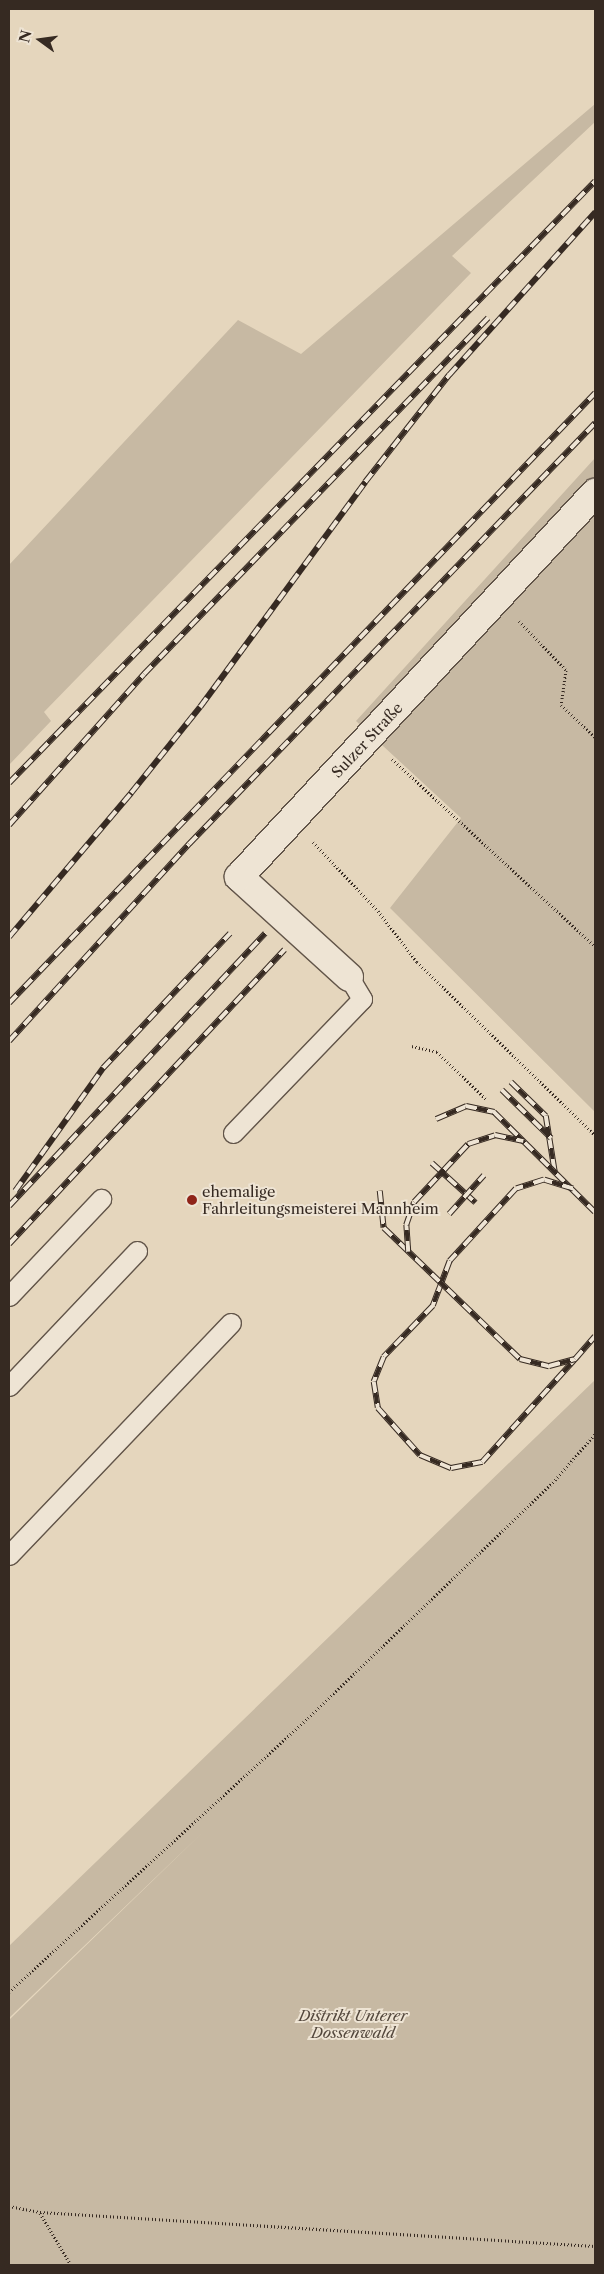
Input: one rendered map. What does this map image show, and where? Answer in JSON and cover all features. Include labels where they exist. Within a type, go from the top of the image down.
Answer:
[{"type":"street","name":"Sulzer Straße","points":[[348,977],[239,877],[595,493]]},
{"type":"lane","points":[[233,1133],[362,999],[348,977]]},
{"type":"lane","points":[[9,1296],[101,1199]]},
{"type":"lane","points":[[9,1386],[137,1252]]},
{"type":"lane","points":[[9,1555],[231,1323]]},
{"type":"path","points":[[498,599],[566,670],[561,705],[595,737]]},
{"type":"path","points":[[369,738],[595,946]]},
{"type":"path","points":[[292,820],[378,911],[417,962],[595,1135]]},
{"type":"path","points":[[412,1046],[437,1052],[486,1099]]},
{"type":"path","points":[[9,1992],[315,1712],[555,1480],[595,1434]]},
{"type":"path","points":[[9,2206],[40,2212],[595,2246]]},
{"type":"path","points":[[40,2212],[71,2265]]},
{"type":"green space","points":[[595,104],[595,122],[452,256],[471,273],[44,712],[51,721],[9,765],[9,565],[238,320],[301,354]]},
{"type":"green space","points":[[595,458],[595,1112],[390,908],[461,818],[356,721]]},
{"type":"green space","name":"Distrikt Unterer Dossenwald","points":[[595,1380],[595,2265],[9,2265],[9,2020],[204,1831],[9,2018],[9,1946]]},
{"type":"railway","points":[[9,783],[595,181]]},
{"type":"railway","points":[[9,937],[131,793],[200,707],[365,482],[449,375],[595,212]]},
{"type":"railway","points":[[9,825],[144,674],[488,318]]},
{"type":"railway","points":[[9,1003],[595,393]]},
{"type":"railway","points":[[9,1041],[189,844],[595,423]]},
{"type":"railway","points":[[15,1191],[103,1068],[230,933]]},
{"type":"railway","points":[[9,1206],[265,933]]},
{"type":"railway","points":[[9,1244],[284,950]]},
{"type":"railway","points":[[511,1082],[546,1116],[555,1172]]},
{"type":"railway","points":[[502,1090],[551,1138]]},
{"type":"railway","points":[[436,1119],[466,1106],[494,1112],[595,1212]]},
{"type":"railway","points":[[408,1252],[406,1225],[414,1202],[468,1144],[495,1135],[523,1141]]},
{"type":"railway","points":[[432,1163],[476,1203]]},
{"type":"railway","points":[[449,1214],[484,1175]]},
{"type":"railway","points":[[573,1189],[544,1180],[516,1189],[450,1261],[433,1306],[384,1357],[374,1382],[378,1408],[420,1455],[451,1468],[482,1462],[575,1359]]},
{"type":"railway","points":[[380,1191],[384,1228],[520,1359],[549,1366],[575,1359],[595,1336]]},
{"type":"place","name":"ehemalige Fahrleitungsmeisterei Mannheim","points":[[192,1200]]}]
